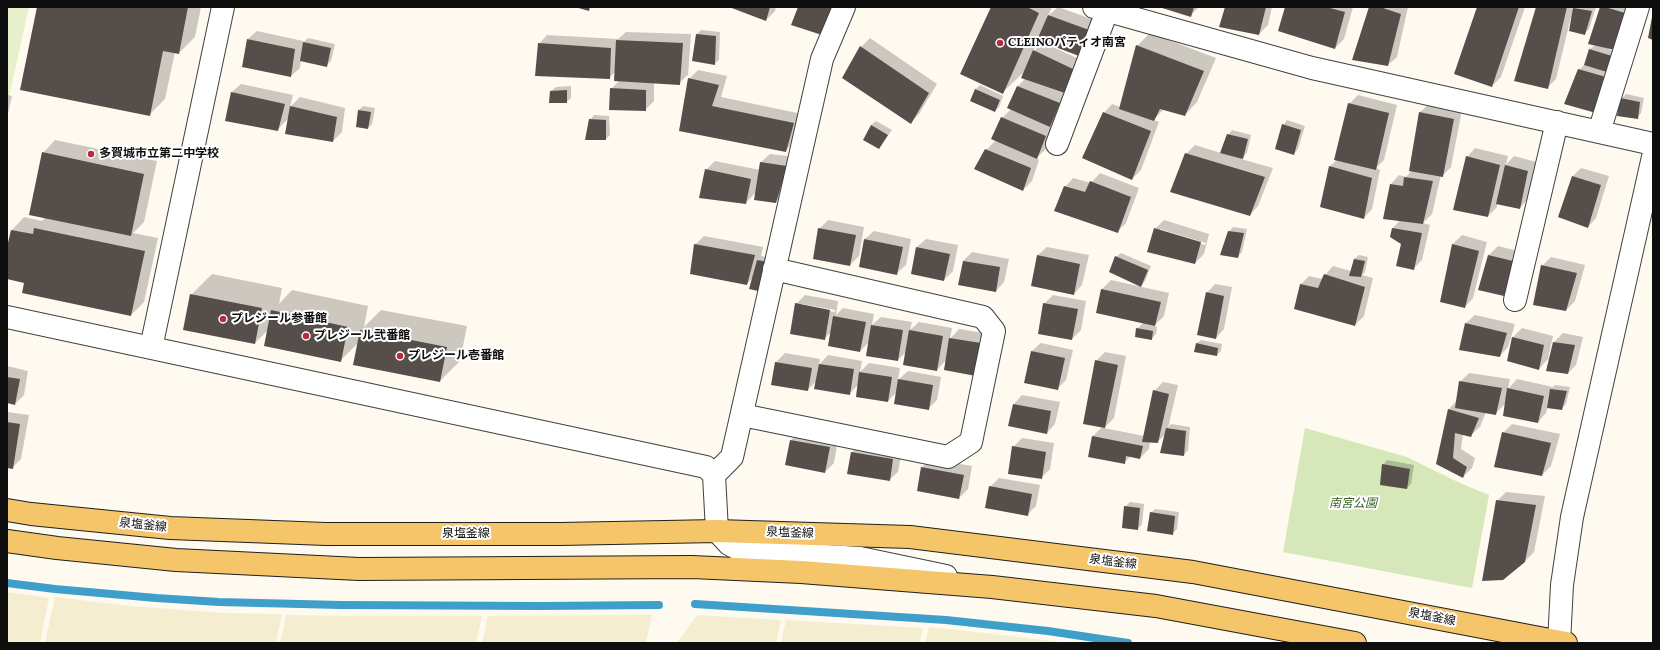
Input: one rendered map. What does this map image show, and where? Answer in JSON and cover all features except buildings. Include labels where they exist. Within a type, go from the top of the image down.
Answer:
[{"type":"main road","name":"泉塩釜線","points":[[7,510],[31,514],[170,528],[326,534],[560,534],[716,531],[910,537],[1193,572],[1561,643]]},
{"type":"main road","points":[[7,541],[176,560],[358,569],[692,567],[801,572],[992,587],[1156,606],[1355,643]]},
{"type":"street","points":[[150,348],[223,7]]},
{"type":"street","points":[[714,475],[732,457],[822,59],[844,7]]},
{"type":"street","points":[[1599,132],[1638,7]]},
{"type":"street","points":[[1057,144],[1101,9],[1312,68],[1653,144]]},
{"type":"street","points":[[1515,300],[1557,122]]},
{"type":"street","points":[[1561,643],[1562,585],[1572,517],[1653,157]]},
{"type":"street","points":[[742,415],[948,457],[971,442],[994,331],[983,316],[774,269]]},
{"type":"street","points":[[7,317],[706,467],[714,475],[716,531],[728,544],[742,551],[860,558],[992,587]]},
{"type":"shaded area","points":[[7,592],[49,598],[40,643],[7,643]]},
{"type":"shaded area","points":[[55,597],[130,606],[223,613],[282,614],[276,643],[45,643]]},
{"type":"shaded area","points":[[286,615],[482,616],[476,643],[280,643]]},
{"type":"shaded area","points":[[652,615],[646,643],[482,643],[488,616]]},
{"type":"shaded area","points":[[697,615],[781,620],[776,643],[677,643]]},
{"type":"shaded area","points":[[786,620],[923,628],[920,643],[781,643]]},
{"type":"shaded area","points":[[929,627],[985,633],[1060,642],[925,643]]},
{"type":"green space","points":[[7,7],[29,7],[9,97],[7,96]]},
{"type":"green space","name":"南宮公園","points":[[1305,428],[1407,457],[1460,483],[1489,495],[1472,588],[1283,552]]},
{"type":"waterway","points":[[7,583],[55,589],[219,602],[341,605],[659,605]]},
{"type":"waterway","points":[[695,604],[946,620],[1048,631],[1128,643]]},
{"type":"place","name":"CLEINOパティオ南宮","points":[[1000,43]]},
{"type":"place","name":"多賀城市立第二中学校","points":[[91,154]]},
{"type":"place","name":"プレジール参番館","points":[[223,319]]},
{"type":"place","name":"プレジール弐番館","points":[[306,336]]},
{"type":"place","name":"プレジール壱番館","points":[[400,356]]}]
